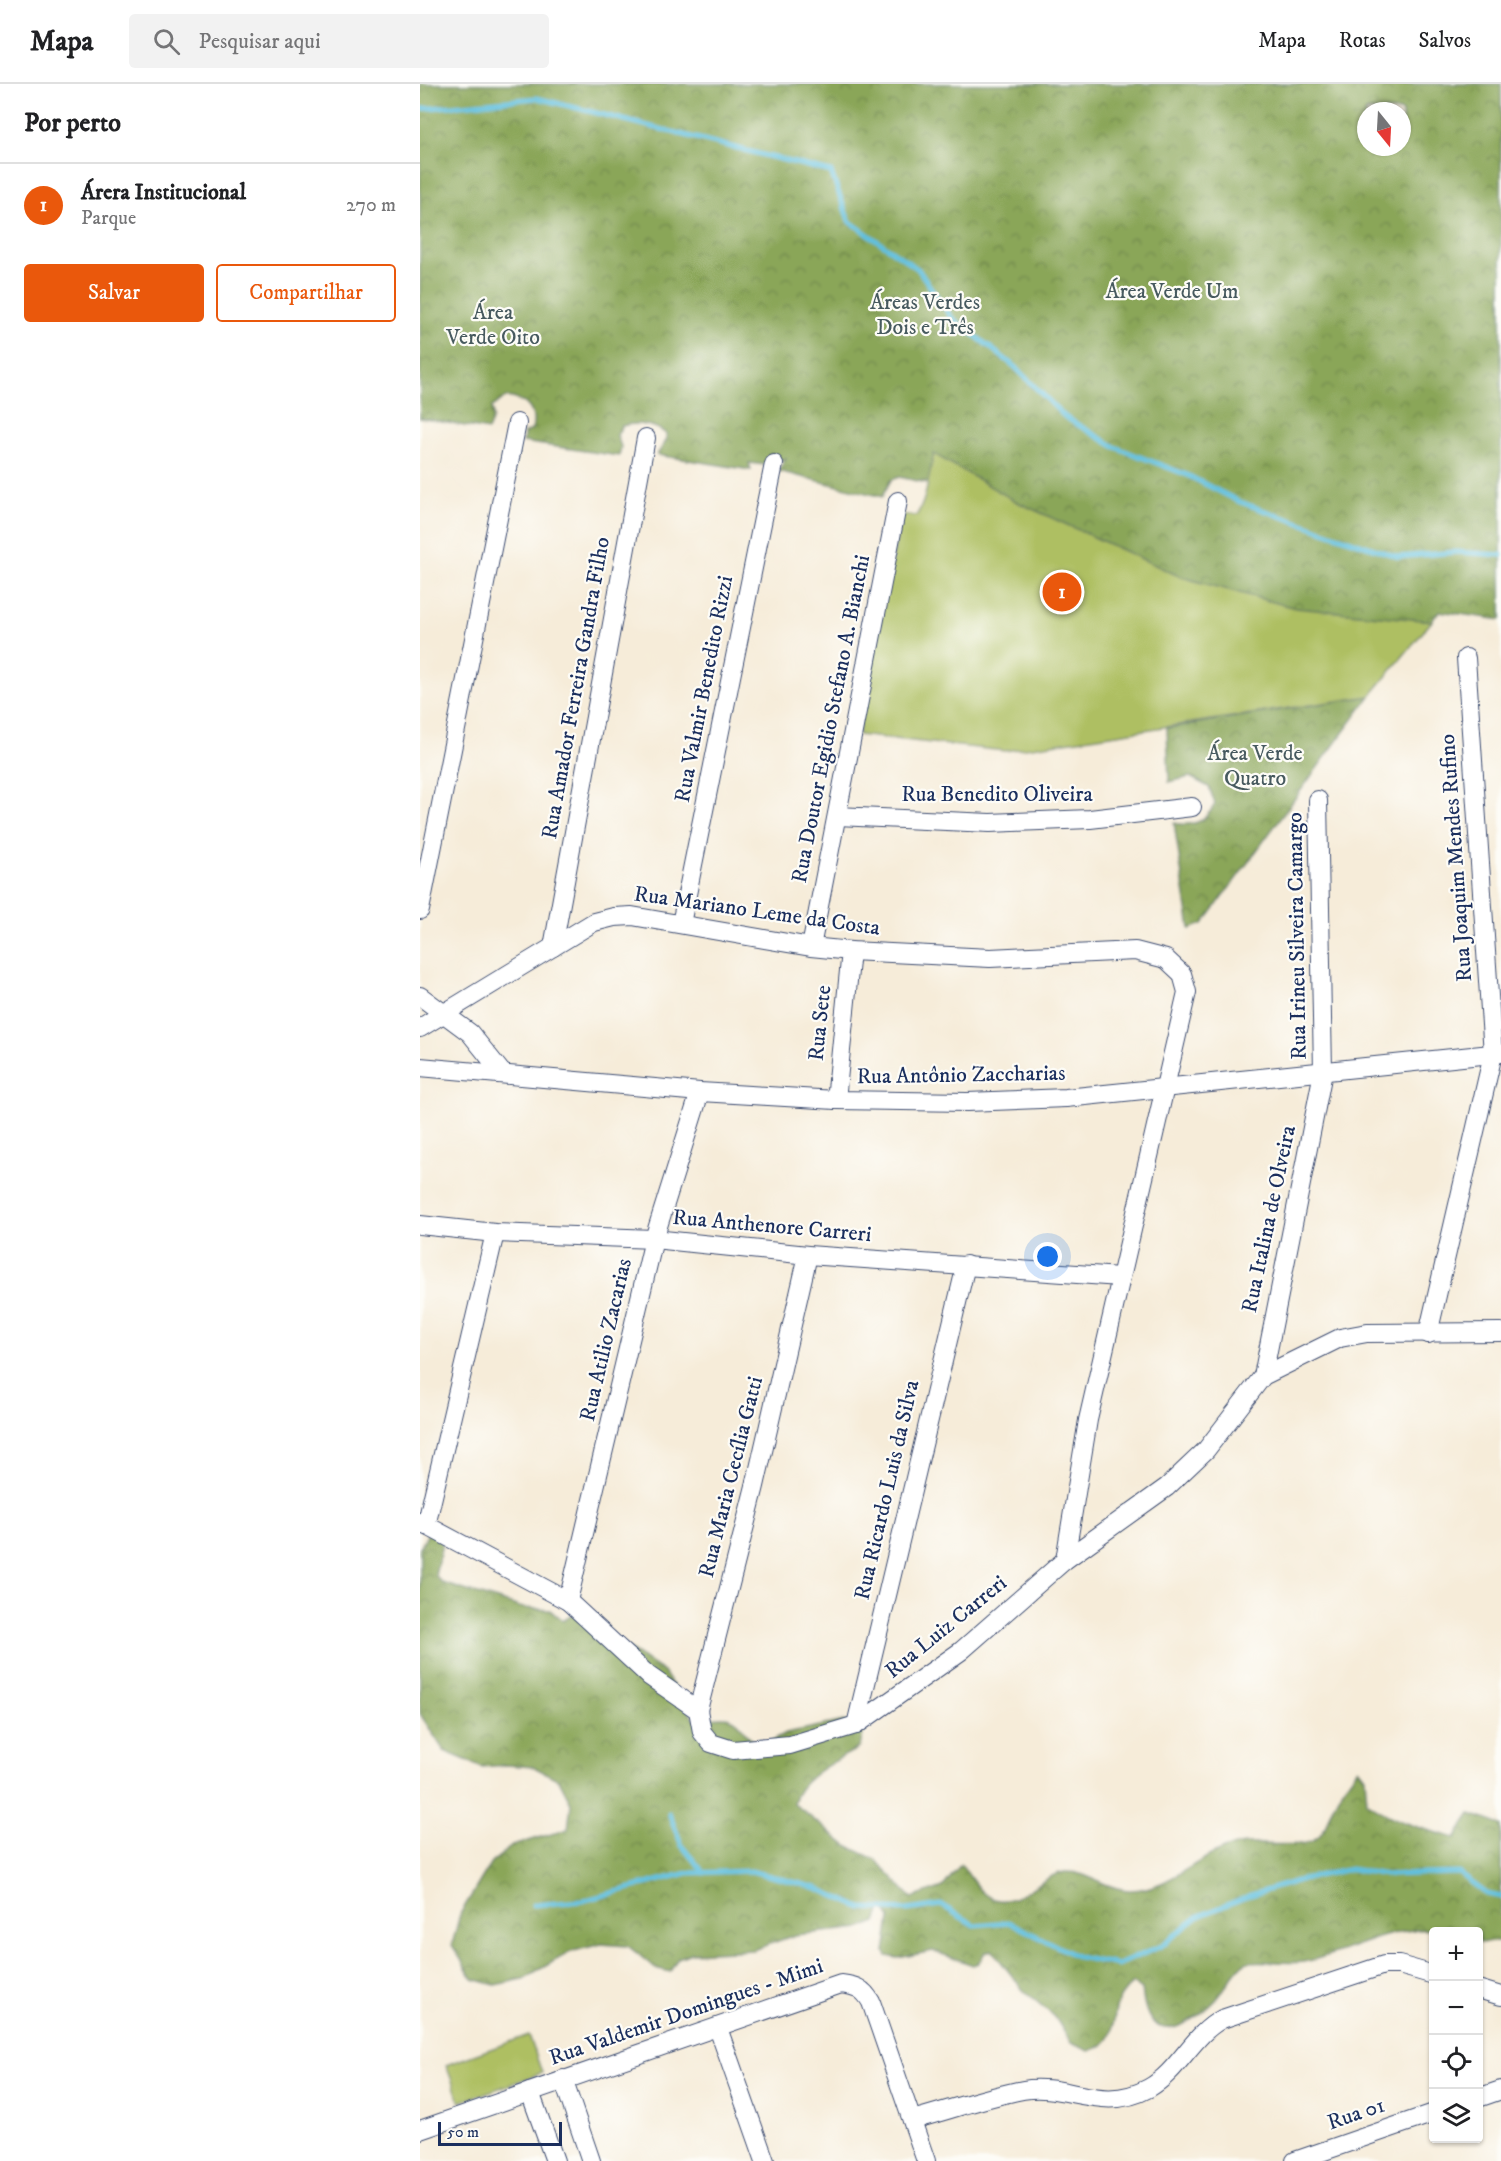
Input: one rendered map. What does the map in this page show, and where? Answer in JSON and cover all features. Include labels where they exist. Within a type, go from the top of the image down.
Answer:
[{"type":"street","points":[[420,910],[428,834],[518,423]]},
{"type":"street","name":"Rua Amador Ferreira Gandra Filho","points":[[553,947],[646,438]]},
{"type":"street","name":"Rua Valmir Benedito Rizzi","points":[[681,924],[774,464]]},
{"type":"street","name":"Rua Doutor Egidio Stefano A. Bianchi","points":[[811,947],[898,501]]},
{"type":"street","name":"Rua Joaquim Mendes Rufino","points":[[1428,1334],[1497,1054],[1466,658]]},
{"type":"street","name":"Rua Irineu Silveira Camargo","points":[[1318,800],[1323,1072]]},
{"type":"street","name":"Rua Benedito Oliveira","points":[[837,816],[990,823],[1090,819],[1192,807]]},
{"type":"street","name":"Rua Mariano Leme da Costa","points":[[420,1028],[594,922],[614,917],[633,916],[811,947],[851,951],[990,958],[1135,951],[1166,959],[1182,974],[1187,992],[1164,1088]]},
{"type":"street","name":"Rua Sete","points":[[836,1100],[851,951]]},
{"type":"street","points":[[420,996],[446,1013],[476,1039],[504,1074]]},
{"type":"street","name":"Rua Antônio Zaccharias","points":[[420,1067],[700,1092],[836,1100],[967,1101],[1066,1098],[1497,1054]]},
{"type":"street","name":"Rua Italina de Olveira","points":[[1263,1376],[1323,1072]]},
{"type":"street","points":[[1065,1560],[1088,1420],[1164,1088]]},
{"type":"street","name":"Rua Atilio Zacarias","points":[[568,1601],[654,1239],[700,1092]]},
{"type":"street","name":"Rua Anthenore Carreri","points":[[420,1225],[495,1233],[654,1239],[808,1255],[1120,1277]]},
{"type":"street","points":[[495,1233],[423,1524],[568,1601],[649,1676],[698,1710]]},
{"type":"street","name":"Rua Maria Cecília Gatti","points":[[698,1710],[755,1486],[808,1255]]},
{"type":"street","name":"Rua Ricardo Luis da Silva","points":[[856,1725],[966,1265]]},
{"type":"street","name":"Rua Luiz Carreri","points":[[698,1710],[702,1732],[711,1743],[733,1750],[790,1745],[856,1725],[961,1651],[1065,1560],[1167,1487],[1206,1450],[1263,1376],[1340,1338],[1367,1333],[1501,1332]]},
{"type":"street","points":[[912,2120],[1024,2090],[1047,2090],[1080,2097],[1114,2099],[1149,2088],[1176,2063],[1201,2033],[1222,2019],[1384,1965],[1399,1965],[1429,1974]]},
{"type":"street","name":"Rua Valdemir Domingues - Mimi","points":[[420,2130],[563,2079],[718,2028],[829,1986],[856,1986],[865,1992],[871,2002],[926,2161]]},
{"type":"street","points":[[1483,1990],[1501,1996]]},
{"type":"street","points":[[718,2028],[765,2161]]},
{"type":"street","points":[[563,2079],[591,2161]]},
{"type":"street","points":[[1483,2097],[1501,2090]]},
{"type":"street","points":[[530,2092],[555,2161]]},
{"type":"street","name":"Rua 01","points":[[1295,2161],[1429,2115]]},
{"type":"green space","points":[[420,84],[1501,84],[1501,620],[1439,611],[1432,621],[1295,608],[1181,577],[1017,502],[899,477],[891,480],[882,497],[778,471],[786,458],[765,465],[749,463],[751,470],[657,455],[666,441],[666,434],[645,425],[622,426],[617,435],[621,447],[619,456],[523,442],[524,433],[532,430],[533,417],[524,403],[513,398],[506,397],[492,407],[493,418],[488,430],[420,418]]},
{"type":"green space","points":[[934,454],[1017,502],[1181,577],[1295,608],[1432,621],[1370,696],[1005,751],[858,735],[901,514],[916,516],[920,509]]},
{"type":"green space","name":"Área Verde Quatro","points":[[1370,696],[1203,924],[1190,929],[1174,823],[1198,822],[1215,804],[1209,787],[1190,777],[1169,782],[1167,728]]},
{"type":"green space","points":[[430,1529],[442,1544],[435,1575],[442,1583],[523,1608],[550,1610],[563,1621],[580,1610],[617,1641],[664,1672],[695,1720],[730,1718],[738,1723],[751,1739],[762,1746],[786,1733],[844,1721],[864,1730],[860,1747],[811,1777],[797,1793],[793,1803],[847,1846],[875,1859],[912,1898],[943,1887],[961,1864],[987,1896],[1007,1900],[1025,1893],[1050,1877],[1065,1872],[1081,1874],[1120,1889],[1144,1889],[1158,1885],[1223,1849],[1237,1845],[1308,1843],[1322,1832],[1337,1798],[1358,1768],[1365,1777],[1367,1802],[1398,1820],[1455,1838],[1471,1814],[1501,1825],[1501,1941],[1483,1943],[1483,1927],[1429,1927],[1429,1929],[1387,1935],[1304,1962],[1245,1963],[1211,2005],[1191,2020],[1171,2028],[1163,2028],[1152,2021],[1146,2010],[1142,1990],[1132,1983],[1118,2002],[1109,2038],[1098,2048],[1089,2051],[1071,2043],[1055,2017],[1023,1990],[992,1950],[985,1952],[979,1963],[973,1965],[933,1951],[898,1958],[887,1956],[885,1952],[890,1918],[882,1906],[876,1922],[861,1928],[795,1935],[753,1950],[691,1953],[678,1958],[670,1972],[655,1968],[628,1946],[601,1944],[570,1952],[523,1979],[495,1985],[473,1979],[452,1945],[460,1914],[491,1863],[512,1846],[568,1829],[571,1803],[559,1780],[534,1767],[507,1765],[482,1767],[444,1751],[420,1714],[420,1549]]},
{"type":"green space","points":[[529,2035],[542,2073],[460,2102],[446,2065]]},
{"type":"waterway","points":[[420,109],[537,98],[831,172],[849,221],[918,269],[951,317],[1014,366],[1065,417],[1115,447],[1187,475],[1240,502],[1398,557],[1456,552],[1501,555]]},
{"type":"waterway","points":[[669,1813],[682,1846],[704,1873]]},
{"type":"waterway","points":[[533,1905],[582,1901],[687,1873],[751,1871],[817,1888],[861,1908],[907,1910],[941,1905],[974,1925],[1009,1922],[1078,1957],[1118,1965],[1161,1946],[1199,1916],[1251,1895],[1307,1878],[1351,1869],[1386,1875],[1459,1873],[1487,1894],[1501,1897]]},
{"type":"place","name":"Árera Institucional","points":[[1062,592]]},
{"type":"park label","name":"Área Verde Um","points":[[1172,291]]},
{"type":"park label","name":"Áreas Verdes Dois e Três","points":[[925,314]]},
{"type":"park label","name":"Área Verde Oito","points":[[493,324]]}]
